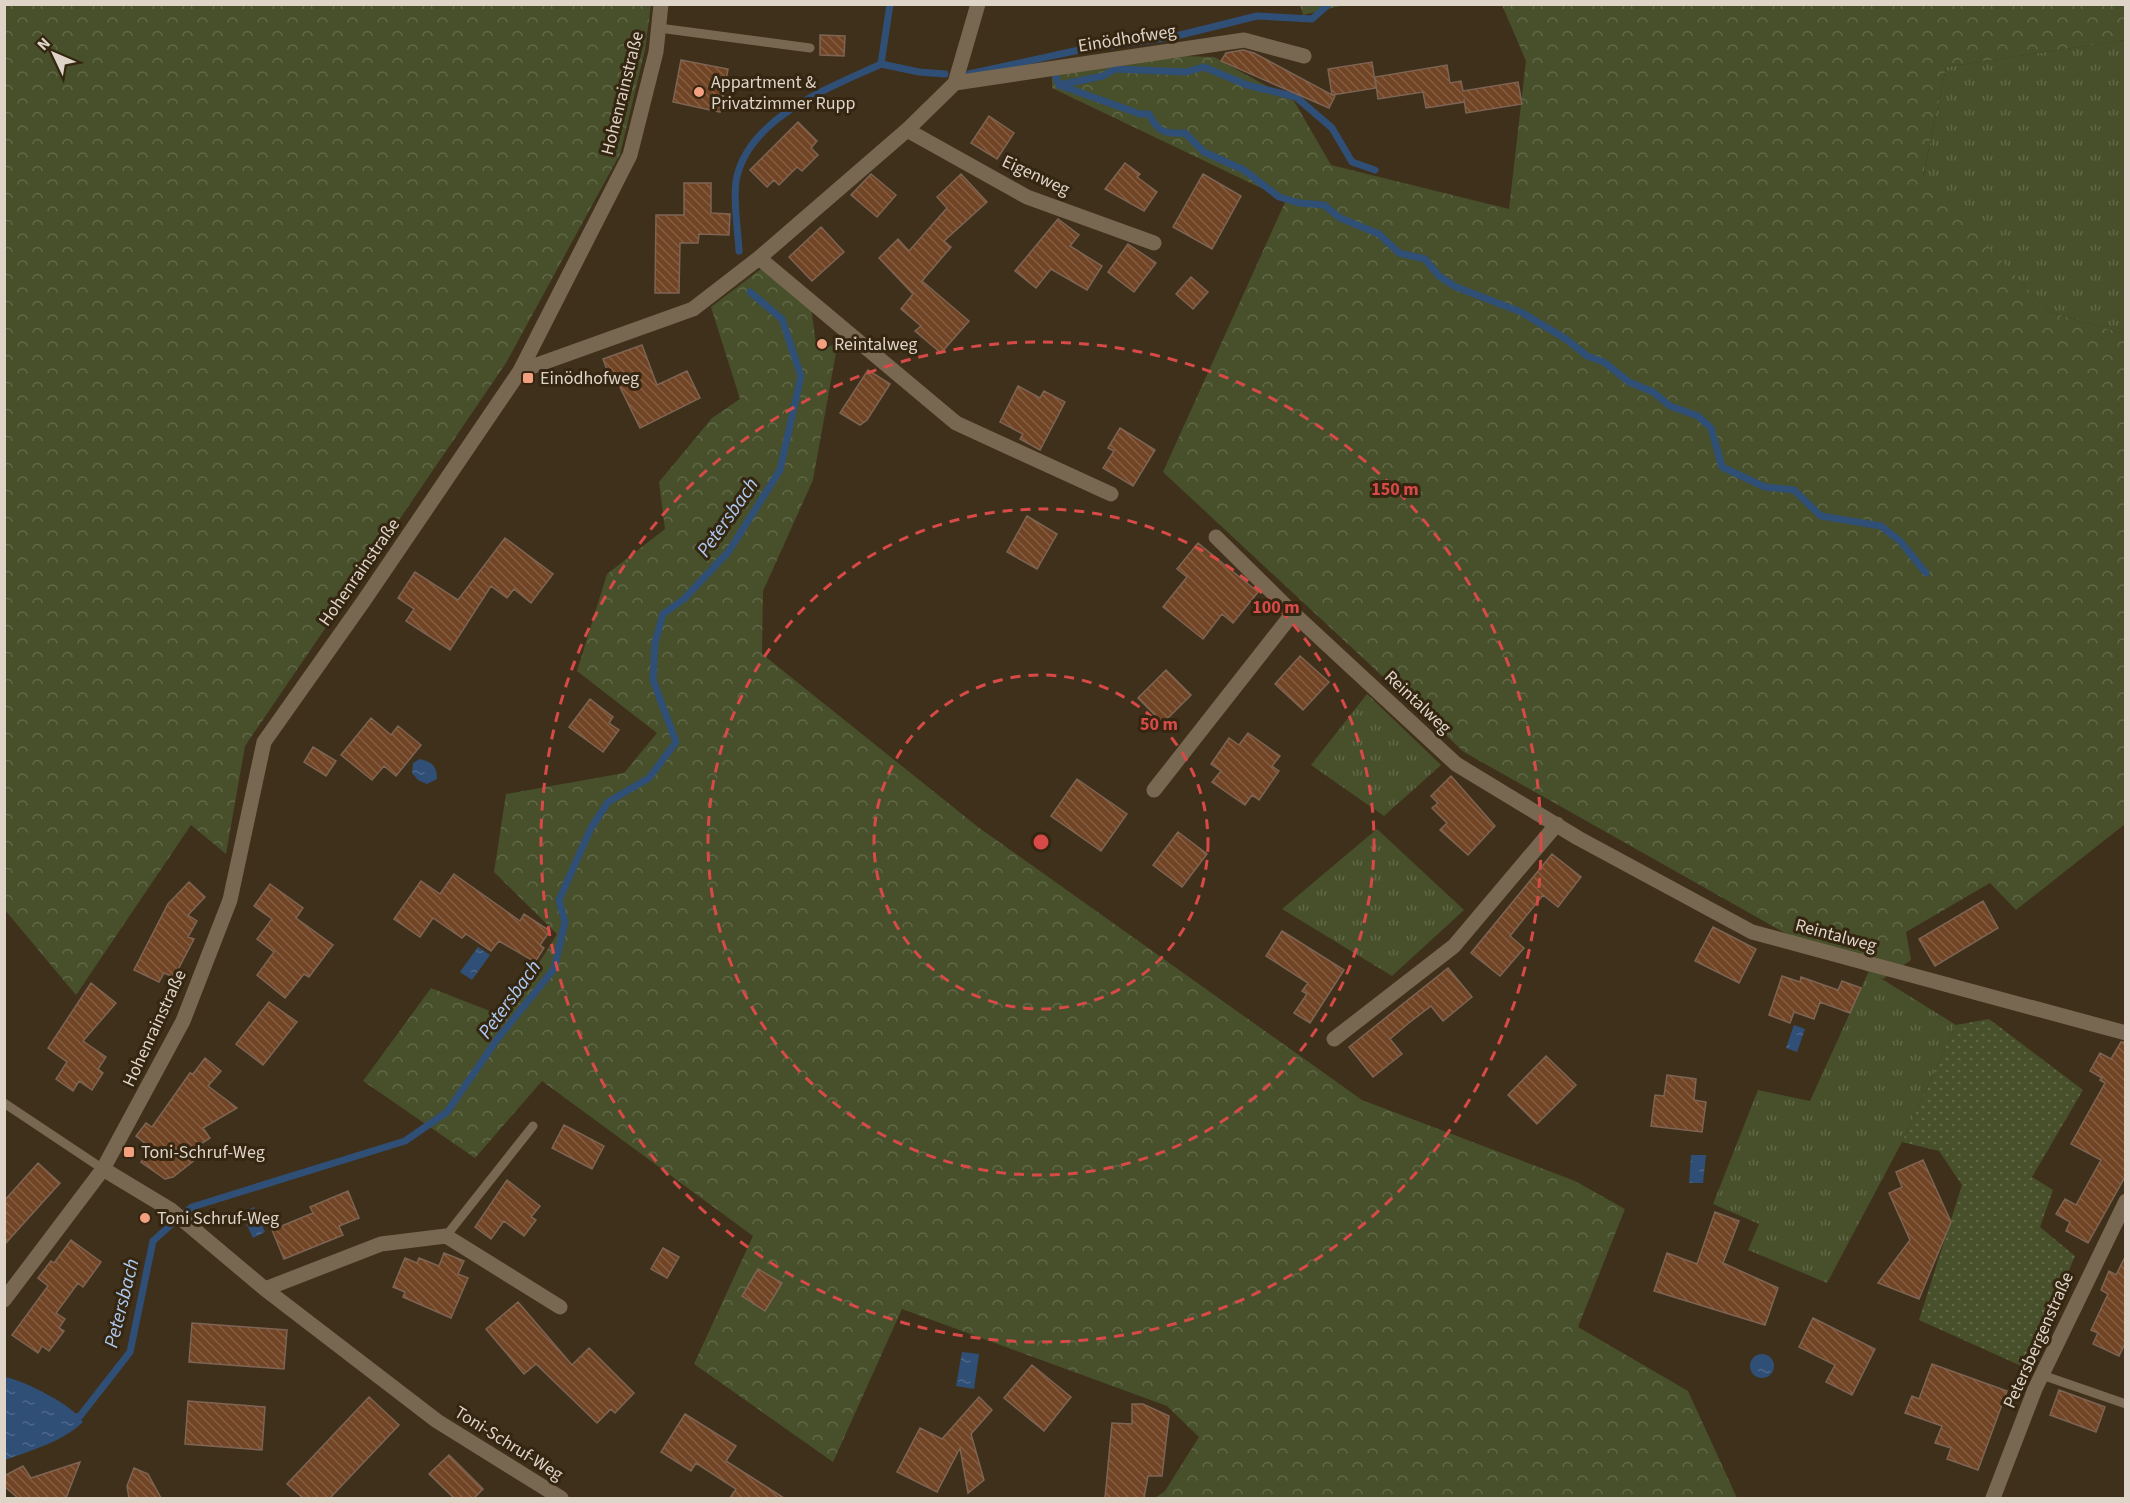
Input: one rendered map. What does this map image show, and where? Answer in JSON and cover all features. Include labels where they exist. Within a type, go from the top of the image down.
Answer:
[{"type":"street","name":"Hohenrainstraße","points":[[4,1300],[103,1169],[183,1020],[230,900],[264,742],[363,602],[520,371],[630,155],[656,52],[661,4]]},
{"type":"street","points":[[520,371],[693,309],[759,258],[907,130],[955,83],[978,4]]},
{"type":"street","name":"Einödhofweg","points":[[955,83],[1244,40],[1304,56]]},
{"type":"street","name":"Eigenweg","points":[[907,130],[1027,197],[1154,243]]},
{"type":"street","points":[[759,258],[956,423],[1111,494]]},
{"type":"street","name":"Reintalweg","points":[[1216,537],[1293,613],[1456,764],[1557,825],[1752,932],[2126,1033]]},
{"type":"street","points":[[1154,790],[1293,613]]},
{"type":"street","points":[[1334,1039],[1454,946],[1557,825]]},
{"type":"street","name":"Toni-Schruf-Weg","points":[[103,1169],[171,1210],[265,1289],[437,1421],[561,1498]]},
{"type":"street","name":"Petersbergenstraße","points":[[1993,1498],[2042,1375],[2126,1201]]},
{"type":"street","points":[[265,1289],[381,1245],[446,1236],[560,1307]]},
{"type":"lane","points":[[658,28],[810,48]]},
{"type":"lane","points":[[4,1103],[103,1169]]},
{"type":"lane","points":[[446,1236],[533,1126]]},
{"type":"lane","points":[[2042,1375],[2126,1404]]},
{"type":"green space","points":[[1300,4],[1344,5],[1303,15]]},
{"type":"green space","points":[[4,5],[651,5],[645,50],[620,154],[506,363],[245,746],[226,854],[191,825],[76,995],[5,910]]},
{"type":"green space","points":[[1502,5],[2125,5],[2125,40],[1946,67],[1923,176],[2049,312],[2125,334],[2125,824],[2016,910],[1990,883],[1906,932],[1911,960],[1883,979],[1783,932],[1464,752],[1163,472],[1286,200],[1052,88],[1052,69],[1143,55],[1214,57],[1294,101],[1331,165],[1509,209],[1526,61]]},
{"type":"green space","points":[[2125,40],[2125,334],[2049,312],[1923,177],[1946,67]]},
{"type":"green space","points":[[761,269],[811,307],[816,344],[823,350],[832,345],[837,347],[813,480],[763,591],[762,654],[978,827],[1362,1100],[1575,1181],[1625,1209],[1578,1327],[1688,1391],[1737,1498],[1155,1498],[1165,1491],[1199,1437],[1167,1406],[902,1309],[833,1462],[694,1364],[753,1236],[542,1081],[475,1158],[363,1081],[431,988],[495,1013],[537,966],[557,934],[494,872],[506,794],[624,773],[657,733],[577,671],[607,574],[665,529],[659,482],[712,418],[740,399],[711,307]]},
{"type":"green space","points":[[1367,694],[1441,765],[1384,816],[1311,765]]},
{"type":"green space","points":[[1377,829],[1464,910],[1392,976],[1282,909]]},
{"type":"green space","points":[[1869,971],[1956,1025],[1902,1142],[1827,1283],[1748,1250],[1759,1224],[1713,1204],[1758,1090],[1810,1101]]},
{"type":"green space","points":[[1989,1019],[2083,1090],[2032,1177],[2053,1190],[2040,1227],[2075,1256],[2028,1369],[1919,1320],[1962,1185],[1939,1151],[1902,1142],[1956,1025]]},
{"type":"water","points":[[420,759],[433,765],[437,779],[427,784],[418,780],[412,773],[413,763]]},
{"type":"water","points":[[478,947],[490,955],[472,980],[460,972]]},
{"type":"water","points":[[1794,1025],[1805,1029],[1797,1052],[1786,1048]]},
{"type":"water","points":[[1691,1155],[1706,1155],[1703,1183],[1689,1183]]},
{"type":"water","points":[[254,1207],[265,1232],[253,1238],[241,1213]]},
{"type":"water","points":[[962,1352],[979,1354],[974,1389],[956,1386]]},
{"type":"water","points":[[1762,1354],[1767,1355],[1773,1361],[1773,1371],[1767,1377],[1762,1378],[1757,1377],[1751,1371],[1750,1366],[1751,1361],[1757,1355]]},
{"type":"water","points":[[5,1377],[24,1383],[48,1395],[70,1409],[83,1422],[56,1440],[5,1460]]},
{"type":"building","points":[[820,35],[845,36],[844,56],[820,55]]},
{"type":"building","points":[[1243,50],[1254,53],[1335,96],[1329,108],[1221,61],[1226,53]]},
{"type":"building","name":"Appartment & Privatzimmer Rupp","points":[[681,60],[728,69],[720,112],[673,102]]},
{"type":"building","points":[[1372,62],[1376,88],[1332,95],[1328,69]]},
{"type":"building","points":[[1447,65],[1450,83],[1461,81],[1463,91],[1518,82],[1522,104],[1466,113],[1464,99],[1464,102],[1426,108],[1423,92],[1378,99],[1375,77]]},
{"type":"building","points":[[989,116],[1014,133],[997,159],[971,143]]},
{"type":"building","points":[[798,122],[817,141],[811,148],[818,155],[802,171],[797,167],[779,185],[774,180],[767,187],[750,170]]},
{"type":"building","points":[[1125,163],[1140,174],[1137,177],[1157,192],[1144,211],[1105,189]]},
{"type":"building","points":[[871,174],[896,195],[877,217],[851,195]]},
{"type":"building","points":[[961,174],[987,202],[944,241],[951,247],[922,281],[969,321],[941,353],[915,331],[921,326],[901,309],[913,294],[879,258],[898,239],[909,251],[947,208],[937,197]]},
{"type":"building","points":[[1203,174],[1241,196],[1212,249],[1173,227]]},
{"type":"building","points":[[684,183],[711,183],[711,213],[730,214],[729,235],[699,234],[698,243],[680,243],[679,293],[655,293],[656,215],[684,215]]},
{"type":"building","points":[[1058,219],[1079,235],[1070,246],[1102,266],[1087,290],[1051,269],[1036,288],[1015,271]]},
{"type":"building","points":[[821,227],[844,252],[812,281],[789,257]]},
{"type":"building","points":[[1128,244],[1156,263],[1134,292],[1108,272]]},
{"type":"building","points":[[1191,277],[1208,292],[1193,309],[1176,294]]},
{"type":"building","points":[[642,345],[657,385],[687,371],[700,398],[640,428],[617,381],[612,383],[603,359]]},
{"type":"building","points":[[868,370],[890,384],[867,420],[860,425],[840,413]]},
{"type":"building","points":[[1018,386],[1040,398],[1044,391],[1065,402],[1040,450],[1020,439],[1023,434],[1000,422]]},
{"type":"building","points":[[1120,428],[1155,450],[1133,486],[1103,468],[1114,451],[1108,448]]},
{"type":"building","points":[[1027,516],[1057,534],[1037,569],[1007,552]]},
{"type":"building","points":[[505,538],[553,574],[531,603],[514,589],[507,598],[491,586],[450,650],[406,621],[414,609],[398,598],[415,572],[458,600]]},
{"type":"building","points":[[1198,543],[1258,592],[1233,623],[1222,614],[1203,639],[1163,607],[1187,577],[1177,569]]},
{"type":"building","points":[[1300,656],[1329,682],[1303,710],[1275,684]]},
{"type":"building","points":[[1166,670],[1191,695],[1163,723],[1138,698]]},
{"type":"building","points":[[590,699],[613,717],[609,723],[619,730],[603,752],[569,727]]},
{"type":"building","points":[[371,718],[391,735],[398,726],[421,745],[396,776],[384,766],[372,780],[341,755]]},
{"type":"building","points":[[1248,733],[1280,756],[1272,766],[1279,771],[1259,800],[1252,795],[1245,805],[1212,782],[1221,771],[1211,764],[1229,738],[1239,745]]},
{"type":"building","points":[[313,747],[336,761],[326,776],[304,762]]},
{"type":"building","points":[[1451,776],[1495,826],[1468,855],[1440,830],[1447,823],[1432,808],[1438,803],[1431,796]]},
{"type":"building","points":[[1077,779],[1127,814],[1101,851],[1051,816]]},
{"type":"building","points":[[1178,832],[1207,854],[1182,887],[1153,865]]},
{"type":"building","points":[[1552,854],[1581,877],[1558,907],[1543,895],[1510,936],[1524,948],[1500,976],[1471,953]]},
{"type":"building","points":[[454,874],[520,921],[524,914],[550,931],[540,945],[544,948],[535,962],[499,941],[491,951],[466,934],[462,938],[433,918],[420,937],[394,919],[421,881],[440,894]]},
{"type":"building","points":[[189,882],[205,897],[188,915],[197,921],[188,937],[194,939],[174,977],[164,973],[159,982],[134,970],[168,904]]},
{"type":"building","points":[[270,884],[303,908],[296,918],[333,945],[309,977],[304,974],[285,998],[257,975],[274,952],[257,939],[272,919],[254,906]]},
{"type":"building","points":[[1983,901],[1998,928],[1935,966],[1919,939]]},
{"type":"building","points":[[1713,927],[1756,949],[1739,983],[1695,961]]},
{"type":"building","points":[[1282,931],[1344,970],[1310,1023],[1294,1013],[1307,994],[1302,991],[1308,983],[1266,956]]},
{"type":"building","points":[[1448,968],[1472,997],[1443,1021],[1431,1006],[1410,1022],[1390,1039],[1402,1054],[1373,1077],[1349,1047]]},
{"type":"building","points":[[1782,976],[1800,982],[1801,977],[1838,990],[1842,981],[1861,988],[1850,1013],[1820,1002],[1814,1019],[1794,1012],[1790,1023],[1769,1015]]},
{"type":"building","points":[[91,983],[116,1003],[83,1041],[106,1057],[98,1069],[103,1073],[92,1090],[79,1081],[73,1091],[56,1079],[67,1062],[48,1048]]},
{"type":"building","points":[[269,1002],[297,1022],[263,1065],[236,1044]]},
{"type":"building","points":[[2121,1042],[2126,1042],[2126,1175],[2088,1243],[2066,1231],[2070,1222],[2056,1214],[2065,1199],[2076,1205],[2101,1160],[2071,1144],[2105,1083],[2100,1080],[2102,1078],[2090,1071],[2100,1053],[2111,1059]]},
{"type":"building","points":[[1546,1056],[1576,1085],[1537,1124],[1508,1095]]},
{"type":"building","points":[[205,1058],[221,1071],[208,1086],[237,1108],[203,1128],[210,1138],[188,1152],[196,1159],[173,1177],[165,1179],[141,1162],[148,1153],[143,1149],[146,1144],[136,1136],[146,1123],[152,1127],[190,1073],[193,1074]]},
{"type":"building","points":[[1667,1075],[1696,1079],[1694,1100],[1706,1102],[1702,1132],[1651,1126],[1655,1095],[1664,1096]]},
{"type":"building","points":[[564,1125],[604,1146],[592,1169],[552,1148]]},
{"type":"building","points":[[1923,1160],[1951,1222],[1919,1299],[1878,1283],[1910,1240],[1889,1193],[1902,1187],[1896,1172]]},
{"type":"building","points":[[38,1163],[60,1183],[4,1245],[4,1201]]},
{"type":"building","points":[[507,1180],[540,1206],[531,1217],[536,1220],[524,1236],[504,1221],[491,1239],[475,1227]]},
{"type":"building","points":[[348,1191],[359,1218],[339,1226],[343,1235],[284,1259],[272,1230],[313,1213],[310,1207]]},
{"type":"building","points":[[1715,1212],[1739,1221],[1723,1263],[1778,1288],[1765,1325],[1654,1291],[1667,1253],[1697,1264]]},
{"type":"building","points":[[71,1240],[101,1262],[83,1287],[78,1283],[56,1313],[65,1319],[59,1328],[64,1331],[49,1351],[42,1346],[38,1353],[12,1335],[48,1286],[38,1278],[51,1261],[54,1263]]},
{"type":"building","points":[[663,1248],[679,1257],[667,1278],[651,1269]]},
{"type":"building","points":[[444,1253],[464,1261],[458,1274],[468,1278],[451,1318],[403,1297],[405,1292],[393,1287],[405,1258],[417,1263],[419,1258],[439,1266]]},
{"type":"building","points":[[2126,1255],[2126,1341],[2119,1356],[2093,1344],[2098,1333],[2091,1330],[2108,1294],[2101,1290],[2109,1271],[2116,1275]]},
{"type":"building","points":[[758,1269],[782,1283],[765,1311],[742,1296]]},
{"type":"building","points":[[518,1302],[572,1365],[589,1348],[634,1393],[615,1413],[611,1409],[597,1423],[536,1364],[524,1374],[486,1329]]},
{"type":"building","points":[[1813,1318],[1875,1349],[1852,1395],[1826,1382],[1835,1365],[1799,1347]]},
{"type":"building","points":[[192,1323],[287,1330],[284,1369],[189,1362]]},
{"type":"building","points":[[1932,1364],[2007,1391],[1978,1470],[1947,1459],[1951,1448],[1935,1443],[1942,1426],[1905,1413],[1912,1396],[1919,1399]]},
{"type":"building","points":[[1032,1365],[1071,1397],[1044,1431],[1004,1398]]},
{"type":"building","points":[[2059,1390],[2105,1407],[2096,1432],[2050,1415]]},
{"type":"building","points":[[369,1397],[399,1425],[330,1498],[303,1498],[287,1484]]},
{"type":"building","points":[[979,1397],[992,1410],[971,1434],[984,1480],[968,1493],[960,1448],[937,1492],[897,1472],[920,1428],[942,1439]]},
{"type":"building","points":[[188,1401],[265,1407],[262,1450],[185,1444]]},
{"type":"building","points":[[1132,1404],[1143,1404],[1169,1416],[1162,1476],[1148,1476],[1144,1498],[1105,1498],[1112,1423],[1132,1424]]},
{"type":"building","points":[[685,1414],[736,1446],[726,1461],[784,1498],[730,1498],[736,1489],[696,1463],[691,1471],[661,1452]]},
{"type":"building","points":[[449,1455],[483,1489],[474,1498],[454,1498],[429,1474]]},
{"type":"building","points":[[80,1462],[66,1498],[18,1498],[4,1486],[4,1476],[23,1466],[31,1478]]},
{"type":"building","points":[[134,1468],[148,1474],[161,1498],[129,1498],[127,1486]]},
{"type":"waterway","name":"Petersbach","points":[[739,251],[735,189],[743,159],[756,140],[793,108],[881,64],[890,4]]},
{"type":"waterway","points":[[969,74],[1079,50],[1172,37],[1257,16],[1312,19],[1329,4]]},
{"type":"waterway","points":[[881,64],[919,72],[945,74]]},
{"type":"waterway","points":[[1059,85],[1103,76],[1115,69],[1186,72],[1204,67],[1247,85],[1296,97],[1332,128],[1352,162],[1375,170]]},
{"type":"waterway","points":[[1056,77],[1059,85],[1140,114],[1149,114],[1159,129],[1173,133],[1185,133],[1204,152],[1244,170],[1279,197],[1299,203],[1324,205],[1340,218],[1379,234],[1399,253],[1425,259],[1439,276],[1456,287],[1521,312],[1566,339],[1587,356],[1604,362],[1629,382],[1653,392],[1670,406],[1698,416],[1711,428],[1722,467],[1765,487],[1794,490],[1821,516],[1881,526],[1900,541],[1926,573]]},
{"type":"waterway","name":"Petersbach","points":[[185,1213],[192,1207],[405,1141],[447,1112],[498,1038],[554,969],[565,922],[559,900],[591,828],[608,802],[649,778],[676,742],[653,680],[655,643],[663,614],[684,599],[729,551],[780,470],[801,376],[782,319],[750,292]]},
{"type":"waterway","name":"Petersbach","points":[[71,1418],[80,1416],[130,1352],[153,1241],[174,1222]]},
{"type":"place","name":"Appartment & Privatzimmer Rupp","points":[[699,92]]},
{"type":"place","name":"Reintalweg","points":[[822,344]]},
{"type":"place","name":"Einödhofweg","points":[[528,378]]},
{"type":"place","name":"Toni-Schruf-Weg","points":[[129,1152]]},
{"type":"place","name":"Toni Schruf-Weg","points":[[145,1218]]}]
